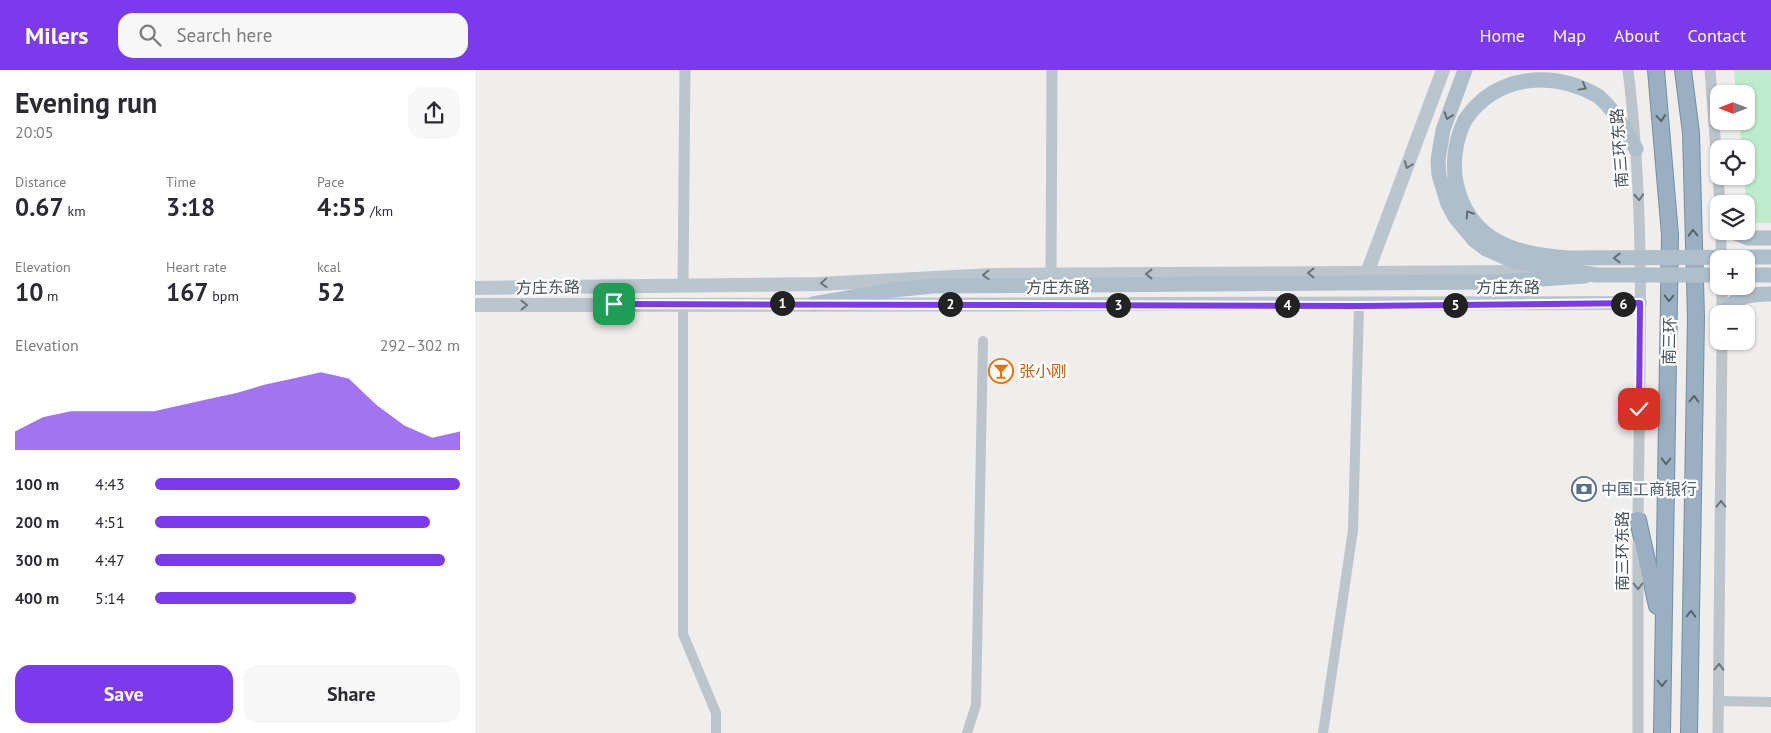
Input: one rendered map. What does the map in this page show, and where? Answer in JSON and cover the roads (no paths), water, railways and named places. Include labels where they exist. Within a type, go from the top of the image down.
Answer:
[{"type":"highway","name":"南三环","points":[[1656,70],[1670,235],[1662,733]]},
{"type":"highway","name":"南三环","points":[[1683,70],[1691,133],[1696,318],[1689,733]]},
{"type":"highway","points":[[1691,133],[1694,70]]},
{"type":"highway","points":[[1638,520],[1663,634]]},
{"type":"main road","points":[[1367,272],[1443,70]]},
{"type":"main road","points":[[1465,70],[1443,130],[1438,160],[1443,190],[1455,217],[1474,240],[1499,256],[1528,264],[1596,275]]},
{"type":"main road","points":[[1636,149],[1619,120],[1599,96],[1585,87],[1557,77],[1539,76],[1507,82],[1481,99],[1465,120],[1455,143],[1453,157],[1455,184],[1460,198],[1474,222],[1483,231],[1507,246],[1537,254],[1568,258],[1771,257]]},
{"type":"main road","points":[[1755,238],[1771,238]]},
{"type":"main road","points":[[475,288],[819,284],[982,275],[1051,274],[1640,272]]},
{"type":"main road","points":[[813,304],[893,290],[933,286],[1499,282],[1596,275],[1710,275]]},
{"type":"main road","points":[[1755,275],[1771,275]]},
{"type":"main road","points":[[683,285],[683,303]]},
{"type":"main road","points":[[1732,305],[1738,299],[1754,294],[1771,294]]},
{"type":"main road","name":"方庄东路","points":[[475,305],[683,303],[1359,306],[1640,303]]},
{"type":"street","points":[[683,285],[685,70]]},
{"type":"street","points":[[1051,274],[1052,70]]},
{"type":"street","name":"南三环东路","points":[[1628,70],[1636,149],[1640,272],[1638,733]]},
{"type":"street","points":[[1710,70],[1719,195]]},
{"type":"street","points":[[683,303],[683,634],[716,713],[716,733]]},
{"type":"street","points":[[1323,733],[1353,530],[1359,306]]},
{"type":"street","points":[[967,733],[976,705],[983,341]]},
{"type":"street","points":[[1719,733],[1722,350]]},
{"type":"street","points":[[1719,701],[1771,702]]},
{"type":"place","name":"张小刚","points":[[1001,371]]},
{"type":"place","name":"中国工商银行","points":[[1584,489]]}]
